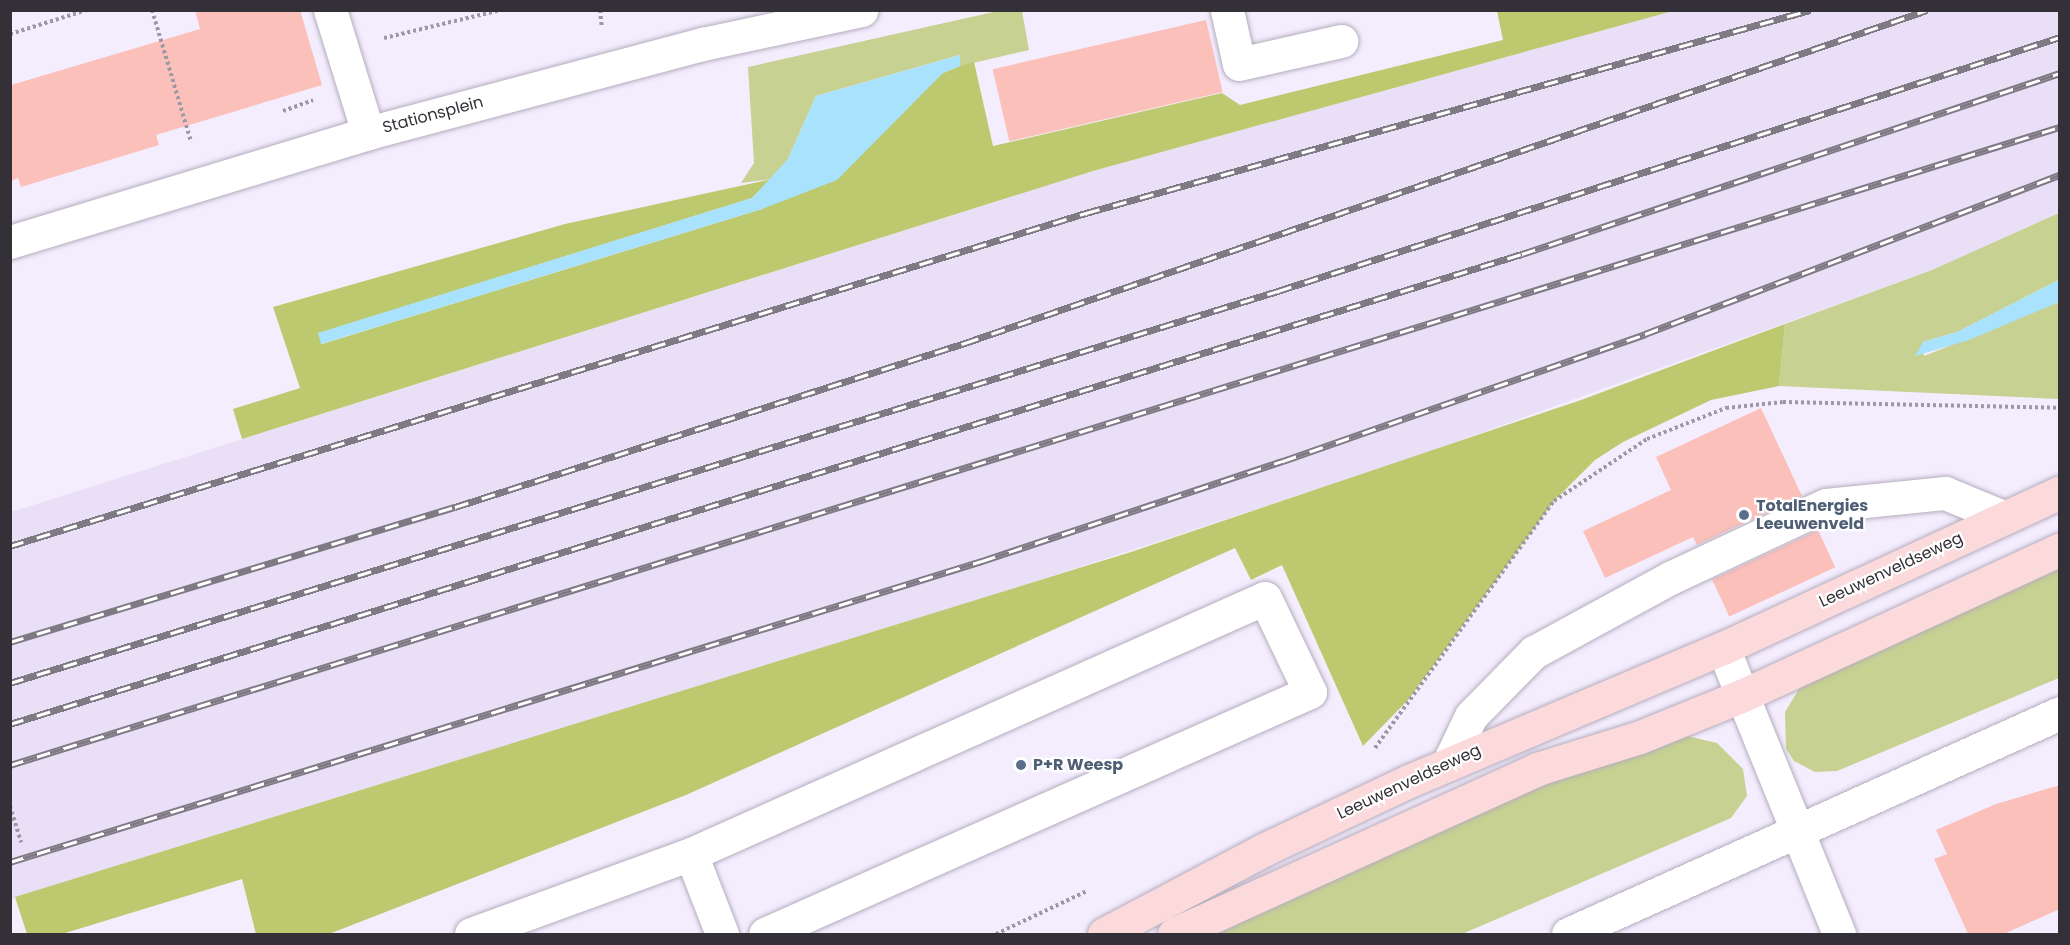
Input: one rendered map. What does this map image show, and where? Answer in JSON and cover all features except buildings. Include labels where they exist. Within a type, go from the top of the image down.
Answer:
[{"type":"main road","name":"Leeuwenveldseweg","points":[[1104,934],[1265,849],[1448,764],[1723,648],[2060,492]]},
{"type":"main road","points":[[1174,934],[1537,769],[1640,737],[1741,696],[2060,549]]},
{"type":"street","points":[[330,10],[368,133]]},
{"type":"street","name":"Stationsplein","points":[[10,242],[368,133],[703,44],[861,10]]},
{"type":"street","points":[[1227,10],[1239,64],[1341,41]]},
{"type":"street","points":[[1448,764],[1471,716],[1534,652],[1670,578],[1826,505],[1946,493],[2003,517]]},
{"type":"street","points":[[471,934],[690,854],[1265,598],[1310,692],[765,934]]},
{"type":"street","points":[[1723,648],[1741,696],[1799,827],[1839,934]]},
{"type":"street","points":[[1568,934],[1799,827],[2060,712]]},
{"type":"street","points":[[690,854],[722,934]]},
{"type":"path","points":[[10,34],[87,10]]},
{"type":"path","points":[[152,10],[204,182]]},
{"type":"path","points":[[342,48],[501,10]]},
{"type":"path","points":[[11,807],[21,842]]},
{"type":"shaded area","points":[[1673,11],[2059,11],[2059,213],[1932,270],[1389,466],[991,596],[11,899],[11,512],[1093,171]]},
{"type":"green space","points":[[998,11],[1022,11],[1029,50],[960,66],[960,55],[816,96],[788,159],[772,179],[741,183],[754,163],[748,67]]},
{"type":"green space","points":[[1497,11],[1673,11],[1093,171],[242,439],[233,409],[300,388],[273,307],[565,224],[772,179],[752,198],[319,333],[322,344],[762,209],[943,73],[960,66],[974,62],[993,146],[1222,93],[1240,105],[1503,40]]},
{"type":"green space","points":[[2059,213],[2059,280],[1957,332],[1923,342],[1924,356],[2059,302],[2059,399],[1779,386],[1785,324],[1932,270]]},
{"type":"green space","points":[[1785,324],[1779,386],[1711,400],[1623,442],[1595,460],[1554,501],[1408,700],[1363,746],[1282,565],[1251,580],[1235,548],[686,795],[329,934],[256,934],[242,879],[62,934],[27,934],[15,897],[1131,552],[1581,400]]},
{"type":"green space","points":[[2059,564],[2059,678],[1837,771],[1815,772],[1794,761],[1786,749],[1785,712],[1802,684]]},
{"type":"green space","points":[[1687,736],[1717,743],[1743,769],[1747,796],[1731,818],[1462,934],[1217,934],[1510,797]]},
{"type":"water","points":[[960,55],[960,66],[943,73],[837,180],[762,209],[321,344],[318,333],[752,198],[788,159],[816,96]]},
{"type":"water","points":[[2059,280],[2059,302],[1969,340],[1915,356],[1923,342],[1957,332]]},
{"type":"railway","points":[[10,546],[1086,213],[1810,10]]},
{"type":"railway","points":[[10,642],[455,507],[965,343],[1927,10]]},
{"type":"railway","points":[[10,683],[1278,291],[2060,37]]},
{"type":"railway","points":[[10,724],[1522,254],[2060,73]]},
{"type":"railway","points":[[10,765],[2060,127]]},
{"type":"railway","points":[[10,862],[982,561],[1283,461],[1645,334],[2060,175]]},
{"type":"place","name":"TotalEnergies Leeuwenveld","points":[[1744,515]]},
{"type":"place","name":"P+R Weesp","points":[[1021,765]]}]
